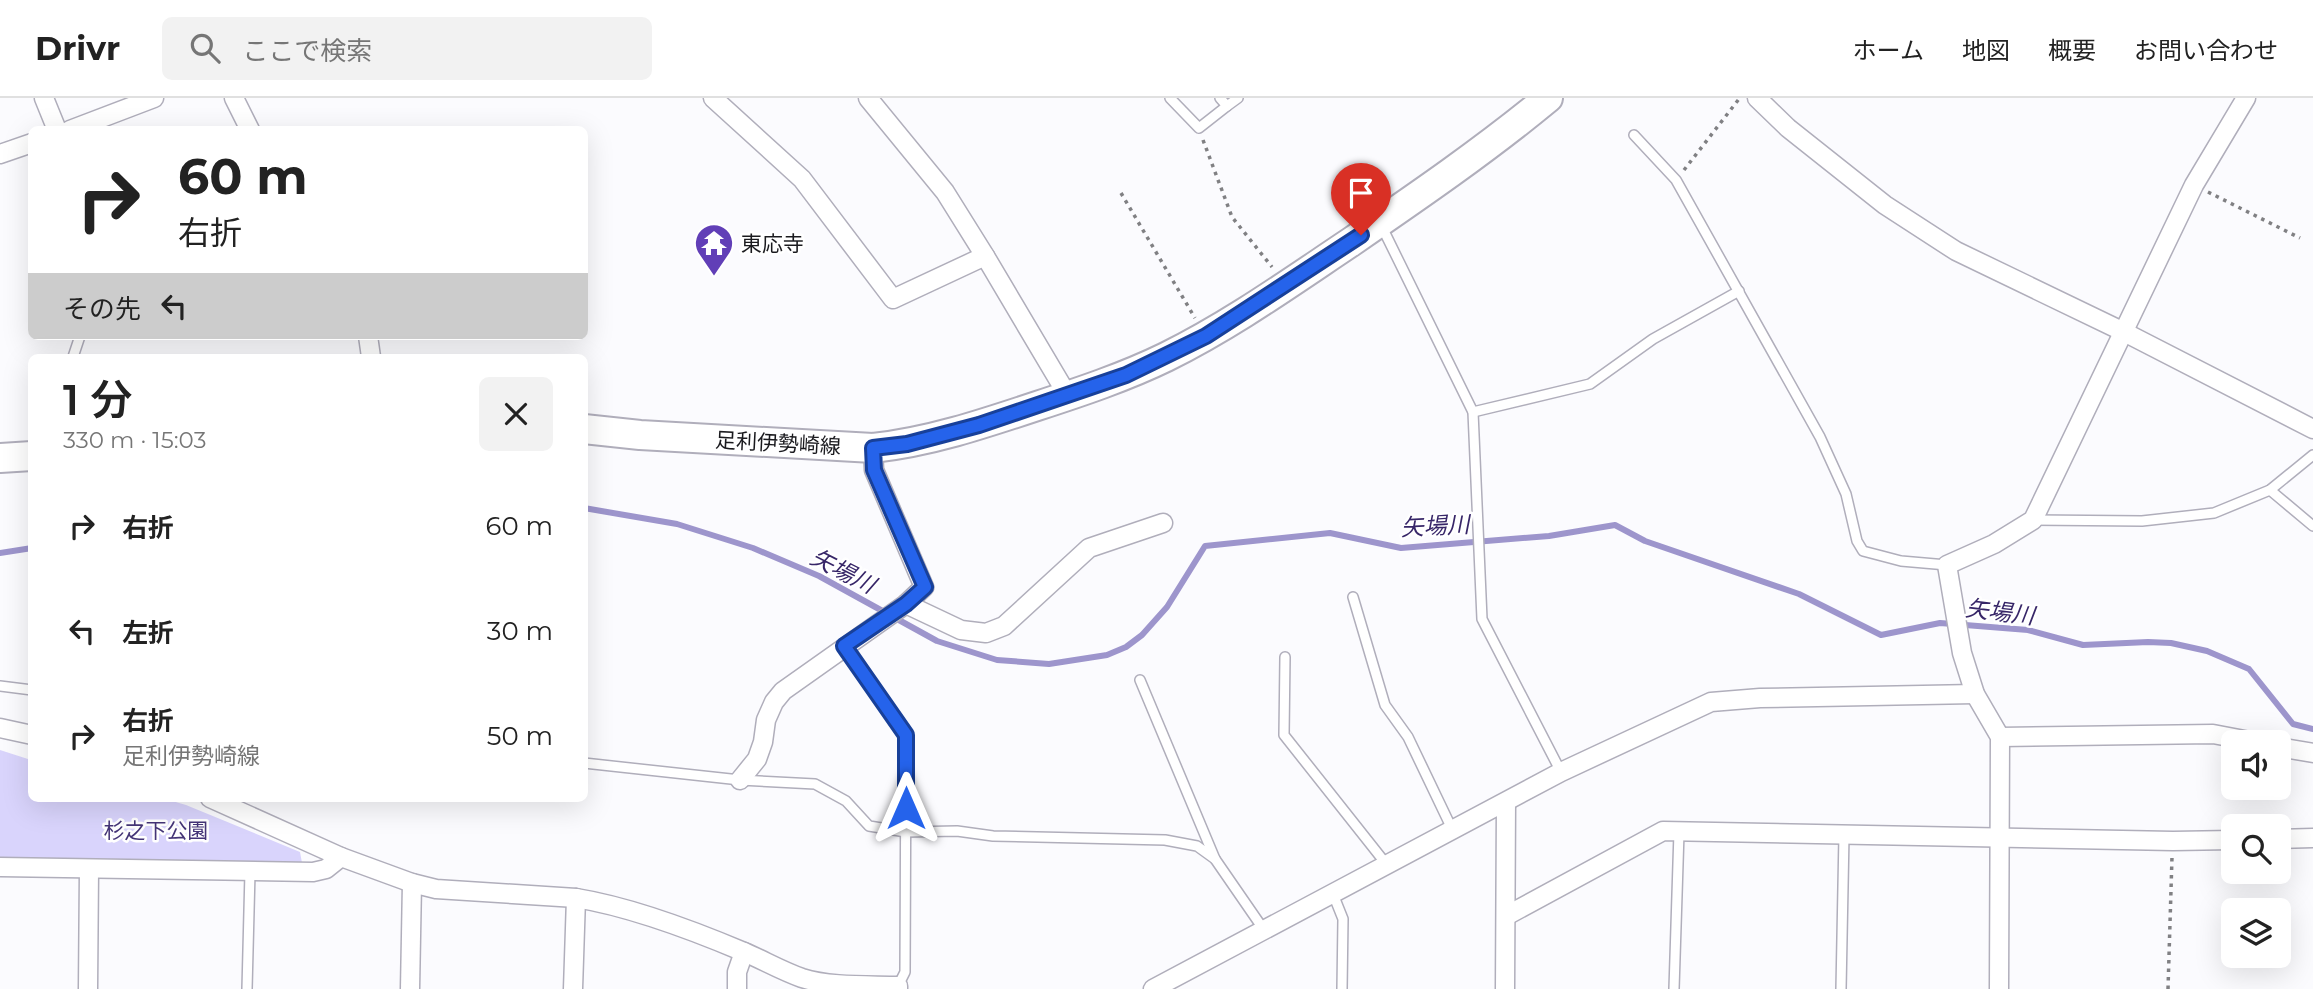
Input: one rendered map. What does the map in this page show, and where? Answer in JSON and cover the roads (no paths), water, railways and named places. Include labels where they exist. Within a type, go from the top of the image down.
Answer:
[{"type":"main road","name":"足利伊勢崎線","points":[[588,430],[640,436],[873,448],[936,437],[1068,396],[1126,375],[1206,336],[1287,285],[1433,186],[1511,129],[1548,98]]},
{"type":"main road","points":[[0,458],[28,456]]},
{"type":"street","points":[[44,98],[55,126]]},
{"type":"street","points":[[233,98],[248,126]]},
{"type":"street","points":[[868,98],[945,192],[1068,396]]},
{"type":"street","points":[[1758,98],[1788,128],[1885,205],[1956,251],[2124,332],[2313,429]]},
{"type":"street","points":[[1999,989],[2000,737],[1975,694],[1962,653],[1947,565],[1994,544],[2033,520],[2194,185],[2246,98]]},
{"type":"street","points":[[80,126],[146,99]]},
{"type":"street","points":[[721,101],[802,179],[893,299],[985,256]]},
{"type":"street","points":[[0,153],[28,144]]},
{"type":"street","points":[[740,780],[757,760],[766,719],[778,696],[906,604],[925,587],[874,470],[873,448]]},
{"type":"street","points":[[906,604],[961,630],[986,633],[1004,626],[1089,548],[1163,523]]},
{"type":"street","points":[[1160,987],[1561,772],[1711,702],[1760,698],[1975,694]]},
{"type":"street","points":[[0,728],[28,734]]},
{"type":"street","points":[[2000,737],[2221,736]]},
{"type":"street","points":[[2291,749],[2313,753]]},
{"type":"street","points":[[219,802],[341,857],[412,883],[436,889],[596,901],[648,916],[744,952],[804,979],[898,988]]},
{"type":"street","points":[[1505,989],[1506,802]]},
{"type":"street","points":[[1506,916],[1663,831],[2221,840]]},
{"type":"street","points":[[2291,839],[2313,838]]},
{"type":"street","points":[[0,867],[313,872],[326,869],[341,857]]},
{"type":"street","points":[[88,989],[89,869]]},
{"type":"street","points":[[410,989],[412,883]]},
{"type":"street","points":[[573,989],[576,898]]},
{"type":"street","points":[[737,989],[737,972],[744,952]]},
{"type":"lane","points":[[1170,98],[1199,128],[1238,98]]},
{"type":"lane","points":[[1220,98],[1227,106]]},
{"type":"lane","points":[[1634,135],[1676,180],[1821,437],[1846,494],[1857,541],[1863,551],[1901,561],[1947,565]]},
{"type":"lane","points":[[1380,222],[1473,412],[1482,619],[1561,772]]},
{"type":"lane","points":[[1473,412],[1590,384],[1653,339],[1739,291]]},
{"type":"lane","points":[[2033,520],[2142,521],[2214,513],[2270,490],[2313,455]]},
{"type":"lane","points":[[2270,490],[2313,526]]},
{"type":"lane","points":[[1353,597],[1385,705],[1408,737],[1453,831]]},
{"type":"lane","points":[[844,646],[906,735],[905,972],[898,988]]},
{"type":"lane","points":[[1285,657],[1283,735],[1387,865]]},
{"type":"lane","points":[[1140,680],[1216,859],[1264,930]]},
{"type":"lane","points":[[0,686],[28,690]]},
{"type":"lane","points":[[588,763],[740,780],[815,784],[846,801],[869,826],[906,832],[957,831],[993,836],[1166,840],[1197,846],[1216,859]]},
{"type":"lane","points":[[1674,989],[1679,832]]},
{"type":"lane","points":[[1841,989],[1844,835]]},
{"type":"lane","points":[[247,989],[250,872]]},
{"type":"lane","points":[[1333,894],[1343,919],[1342,989]]},
{"type":"waterway","name":"矢場川","points":[[588,509],[677,524],[753,548],[819,576],[937,641],[997,660],[1049,664],[1107,655],[1126,647],[1142,635],[1167,607],[1205,546],[1330,533],[1401,548],[1549,536],[1615,525],[1645,541],[1799,594],[1881,635],[1940,623],[2028,630],[2083,645],[2171,643],[2207,651],[2249,669],[2293,724],[2313,729]]},
{"type":"waterway","name":"矢場川","points":[[0,553],[28,549]]},
{"type":"place","name":"東応寺","points":[[714,277]]},
{"type":"park label","name":"杉之下公園","points":[[156,830]]}]
